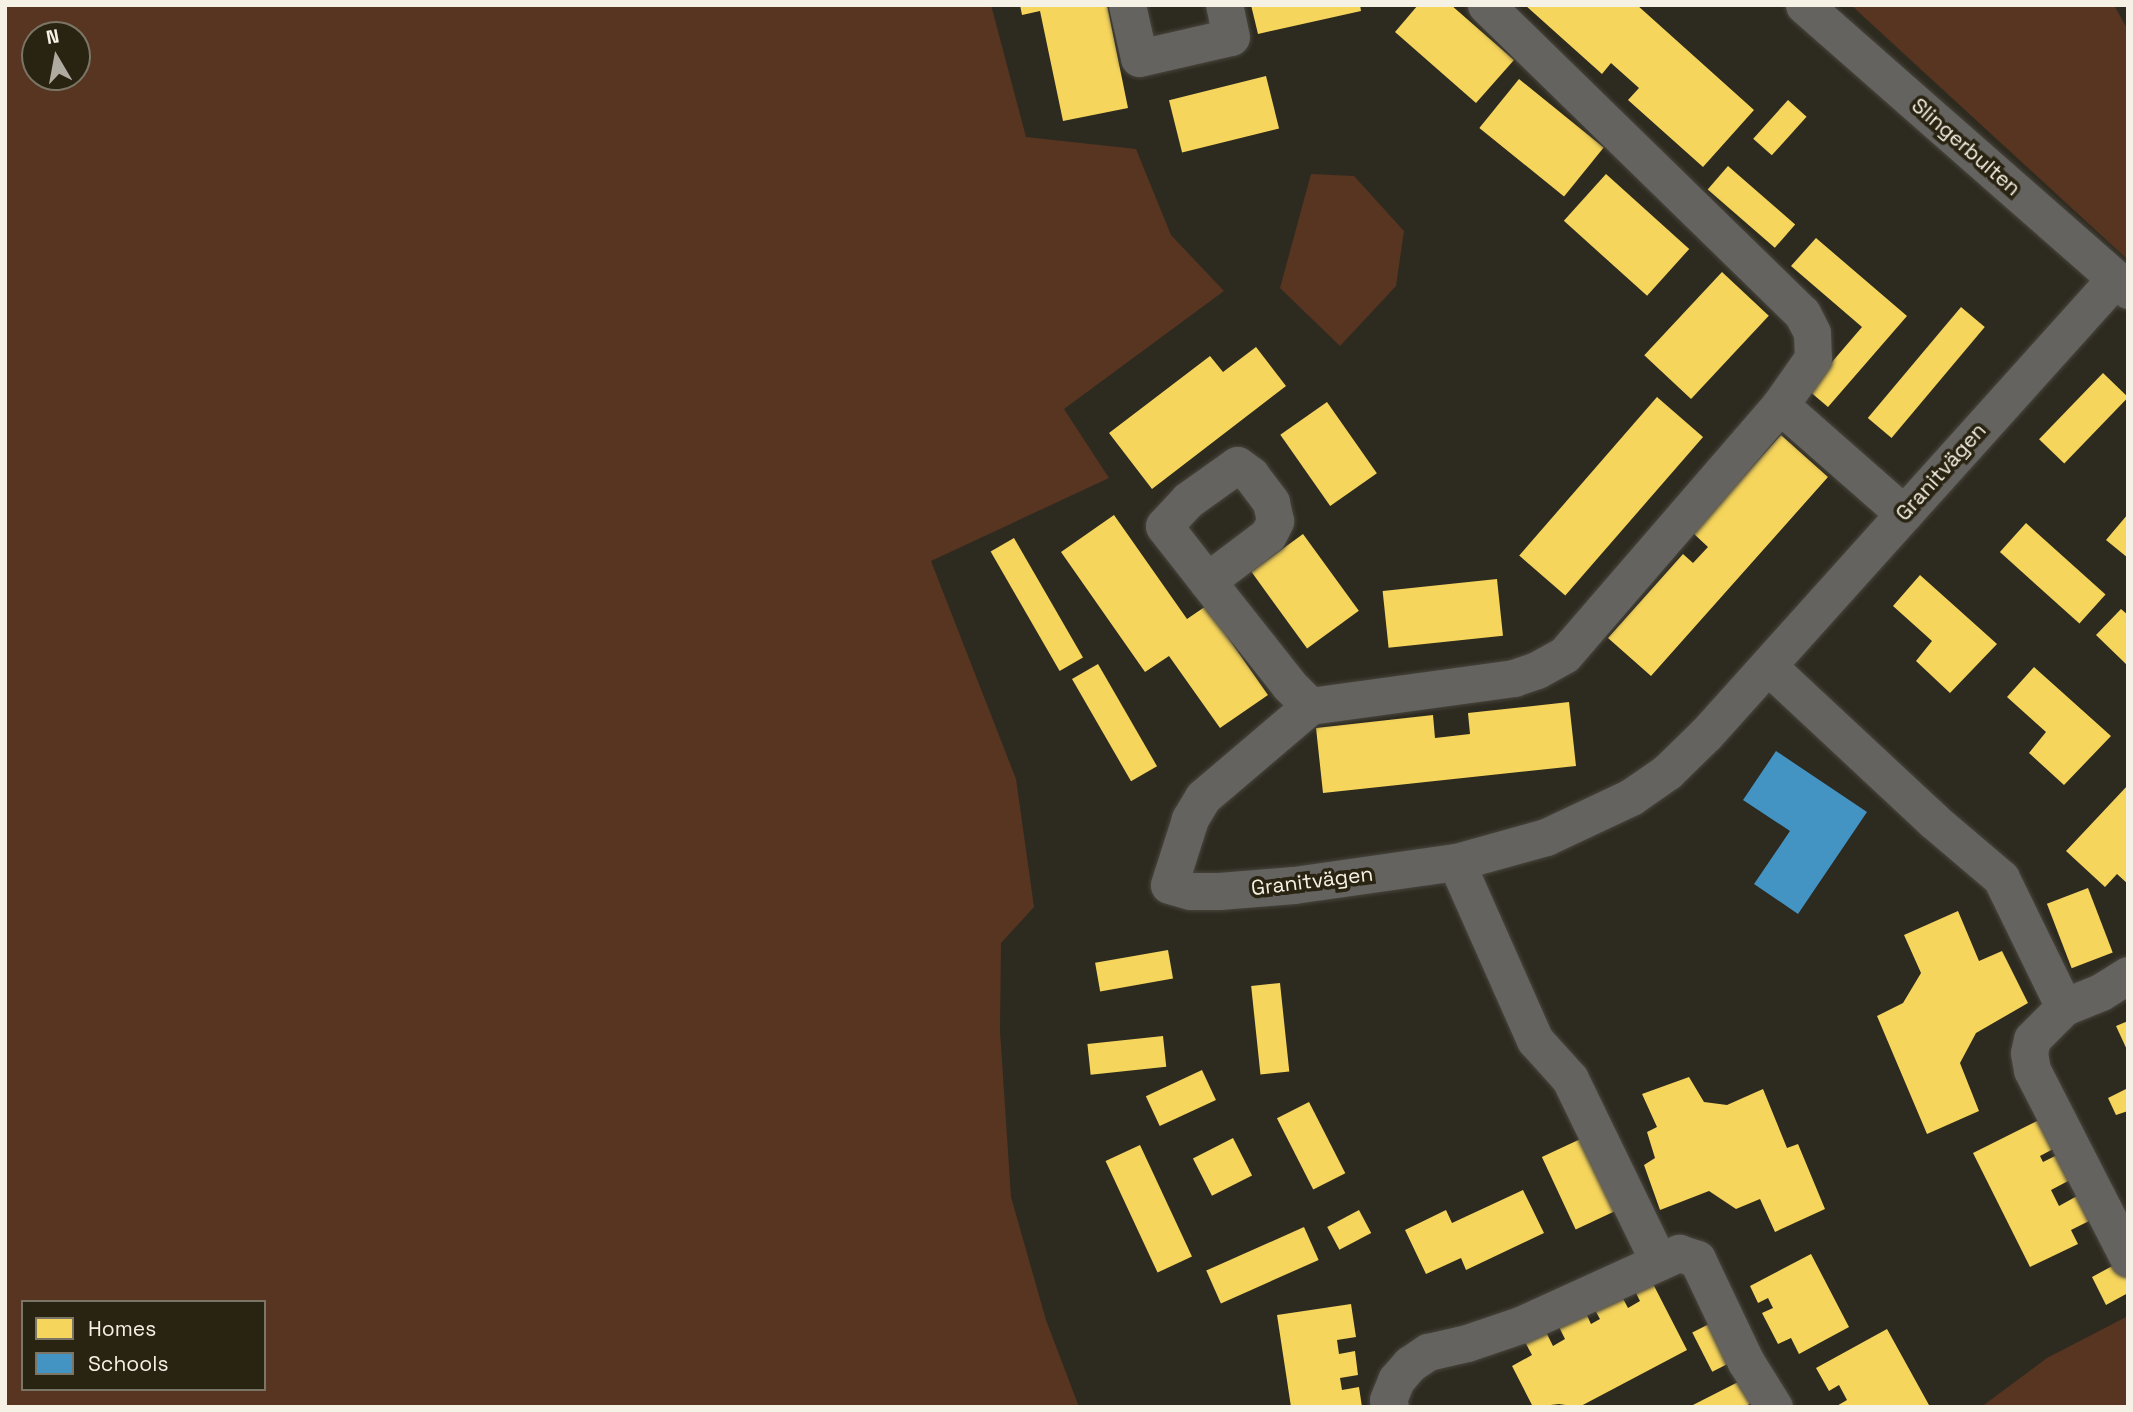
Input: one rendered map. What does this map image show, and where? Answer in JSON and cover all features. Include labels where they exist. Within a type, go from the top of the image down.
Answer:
[{"type":"street","points":[[1127,5],[1139,58],[1231,37],[1224,5]]},
{"type":"street","points":[[1207,582],[1289,685],[1310,706],[1514,678],[1537,670],[1564,655],[1780,405],[1813,358],[1812,333],[1802,313],[1486,5]]},
{"type":"street","name":"Slingerbulten","points":[[1804,5],[2122,284]]},
{"type":"street","name":"Granitvägen","points":[[1310,706],[1203,797],[1190,820],[1169,885],[1190,891],[1219,891],[1294,885],[1456,862],[1546,837],[1632,797],[1667,772],[1769,667],[1904,514],[2122,284]]},
{"type":"street","points":[[1780,405],[1904,514]]},
{"type":"street","points":[[1769,667],[1934,821],[2001,878],[2064,1007]]},
{"type":"street","points":[[1456,862],[1535,1040],[1570,1079],[1659,1262]]},
{"type":"street","points":[[2128,975],[2101,992],[2064,1007],[2032,1038],[2028,1054],[2032,1070],[2128,1258]]},
{"type":"street","points":[[1390,1407],[1388,1400],[1396,1380],[1409,1364],[1428,1352],[1467,1343],[1520,1325],[1679,1254],[1697,1259],[1746,1362],[1774,1407]]},
{"type":"shaded area","points":[[5,5],[991,5],[1026,137],[1136,149],[1171,235],[1224,291],[1064,409],[1109,478],[931,561],[1016,779],[1034,907],[1001,943],[1000,1031],[1011,1197],[1046,1320],[1079,1407],[5,1407]]},
{"type":"shaded area","points":[[1851,5],[2114,5],[2128,30],[2128,260]]},
{"type":"shaded area","points":[[1311,174],[1354,176],[1404,231],[1396,286],[1340,346],[1280,288]]},
{"type":"shaded area","points":[[2128,1316],[2128,1407],[1981,1407],[2047,1358]]},
{"type":"building: Homes","points":[[1020,5],[1107,5],[1128,108],[1063,121],[1040,11],[1022,15]]},
{"type":"building: Homes","points":[[1251,5],[1360,5],[1361,11],[1258,34]]},
{"type":"building: Homes","points":[[1418,5],[1451,5],[1514,60],[1476,103],[1395,32]]},
{"type":"building: Homes","points":[[1525,5],[1637,5],[1754,110],[1703,167],[1628,100],[1639,88],[1611,63],[1602,74]]},
{"type":"building: Homes","points":[[1266,76],[1279,128],[1182,153],[1169,100]]},
{"type":"building: Homes","points":[[1519,79],[1604,148],[1564,197],[1479,128]]},
{"type":"building: Homes","points":[[1788,100],[1807,117],[1772,155],[1753,139]]},
{"type":"building: Homes","points":[[1728,166],[1795,224],[1775,248],[1708,189]]},
{"type":"building: Homes","points":[[1606,174],[1689,249],[1647,296],[1564,221]]},
{"type":"building: Homes","points":[[1816,238],[1907,316],[1828,407],[1808,390],[1862,327],[1791,266]]},
{"type":"building: Homes","points":[[1722,272],[1769,316],[1691,399],[1644,355]]},
{"type":"building: Homes","points":[[1961,307],[1985,327],[1892,438],[1868,418]]},
{"type":"building: Homes","points":[[1256,347],[1286,386],[1152,489],[1109,433],[1210,356],[1223,372]]},
{"type":"building: Homes","points":[[2103,373],[2128,397],[2064,463],[2039,439]]},
{"type":"building: Homes","points":[[1657,397],[1703,437],[1565,596],[1519,555]]},
{"type":"building: Homes","points":[[1327,402],[1377,473],[1330,506],[1280,435]]},
{"type":"building: Homes","points":[[1781,435],[1828,477],[1651,676],[1608,638],[1683,554],[1693,563],[1708,547],[1693,533]]},
{"type":"building: Homes","points":[[2128,514],[2128,558],[2106,540]]},
{"type":"building: Homes","points":[[1114,515],[1187,619],[1206,606],[1268,695],[1220,728],[1169,656],[1145,672],[1061,552]]},
{"type":"building: Homes","points":[[2026,523],[2106,595],[2079,624],[2000,552]]},
{"type":"building: Homes","points":[[1303,534],[1359,611],[1307,648],[1251,572]]},
{"type":"building: Homes","points":[[1014,538],[1083,658],[1060,671],[991,552]]},
{"type":"building: Homes","points":[[1920,575],[1997,644],[1950,693],[1916,661],[1932,641],[1893,606]]},
{"type":"building: Homes","points":[[1497,579],[1503,636],[1389,648],[1383,591]]},
{"type":"building: Homes","points":[[2121,609],[2128,615],[2128,666],[2096,635]]},
{"type":"building: Homes","points":[[1098,664],[1157,766],[1131,781],[1072,679]]},
{"type":"building: Homes","points":[[2034,667],[2111,736],[2064,785],[2029,753],[2046,732],[2007,697]]},
{"type":"building: Homes","points":[[1569,702],[1576,766],[1323,793],[1316,728],[1433,715],[1435,738],[1470,734],[1468,713]]},
{"type":"building: Homes","points":[[2128,785],[2128,884],[2117,874],[2105,887],[2066,851]]},
{"type":"building: Homes","points":[[2088,888],[2113,952],[2072,968],[2047,904]]},
{"type":"building: Homes","points":[[1958,911],[1979,961],[2002,951],[2028,1003],[1976,1033],[1960,1063],[1979,1111],[1927,1134],[1877,1016],[1903,1003],[1921,973],[1904,935]]},
{"type":"building: Homes","points":[[1168,950],[1173,979],[1100,991],[1095,963]]},
{"type":"building: Homes","points":[[1280,983],[1289,1072],[1260,1075],[1251,986]]},
{"type":"building: Homes","points":[[2128,1021],[2128,1052],[2116,1026]]},
{"type":"building: Homes","points":[[1163,1036],[1166,1067],[1091,1075],[1087,1044]]},
{"type":"building: Homes","points":[[1202,1070],[1216,1100],[1160,1126],[1146,1096]]},
{"type":"building: Homes","points":[[1689,1077],[1704,1102],[1727,1105],[1763,1089],[1787,1148],[1798,1144],[1825,1209],[1775,1232],[1760,1199],[1736,1209],[1709,1191],[1660,1210],[1644,1165],[1655,1158],[1647,1132],[1657,1127],[1642,1094]]},
{"type":"building: Homes","points":[[2128,1088],[2128,1111],[2116,1115],[2108,1098]]},
{"type":"building: Homes","points":[[1309,1102],[1345,1173],[1313,1190],[1277,1118]]},
{"type":"building: Homes","points":[[2041,1119],[2055,1148],[2040,1156],[2043,1162],[2057,1155],[2070,1180],[2051,1190],[2059,1206],[2077,1196],[2089,1221],[2071,1230],[2078,1244],[2030,1267],[1973,1153]]},
{"type":"building: Homes","points":[[1589,1135],[1623,1208],[1576,1229],[1542,1157]]},
{"type":"building: Homes","points":[[1233,1138],[1252,1175],[1212,1196],[1193,1158]]},
{"type":"building: Homes","points":[[1140,1145],[1192,1256],[1158,1273],[1106,1161]]},
{"type":"building: Homes","points":[[1523,1190],[1544,1233],[1466,1270],[1461,1258],[1426,1274],[1405,1230],[1446,1210],[1452,1223]]},
{"type":"building: Homes","points":[[1359,1210],[1371,1233],[1339,1250],[1327,1227]]},
{"type":"building: Homes","points":[[1304,1227],[1319,1260],[1221,1303],[1206,1271]]},
{"type":"building: Homes","points":[[1811,1254],[1849,1327],[1799,1354],[1791,1338],[1778,1344],[1762,1313],[1773,1308],[1768,1298],[1758,1303],[1750,1286]]},
{"type":"building: Homes","points":[[2127,1258],[2128,1293],[2106,1305],[2092,1277]]},
{"type":"building: Homes","points":[[1650,1278],[1687,1350],[1579,1407],[1559,1404],[1533,1407],[1512,1366],[1532,1355],[1525,1342],[1546,1332],[1553,1346],[1565,1339],[1557,1323],[1584,1309],[1591,1324],[1600,1319],[1592,1305],[1619,1291],[1628,1308],[1640,1301],[1633,1287]]},
{"type":"building: Homes","points":[[1351,1304],[1356,1337],[1337,1340],[1339,1354],[1355,1351],[1358,1375],[1340,1378],[1342,1390],[1359,1387],[1362,1407],[1291,1407],[1277,1315]]},
{"type":"building: Homes","points":[[1719,1319],[1739,1358],[1712,1372],[1692,1333]]},
{"type":"building: Homes","points":[[1887,1329],[1929,1405],[1835,1407],[1847,1400],[1839,1385],[1829,1391],[1816,1368]]},
{"type":"building: Homes","points":[[1744,1379],[1755,1401],[1744,1407],[1689,1407]]},
{"type":"building: Schools","points":[[1776,751],[1867,812],[1798,914],[1754,884],[1790,831],[1743,800]]}]
